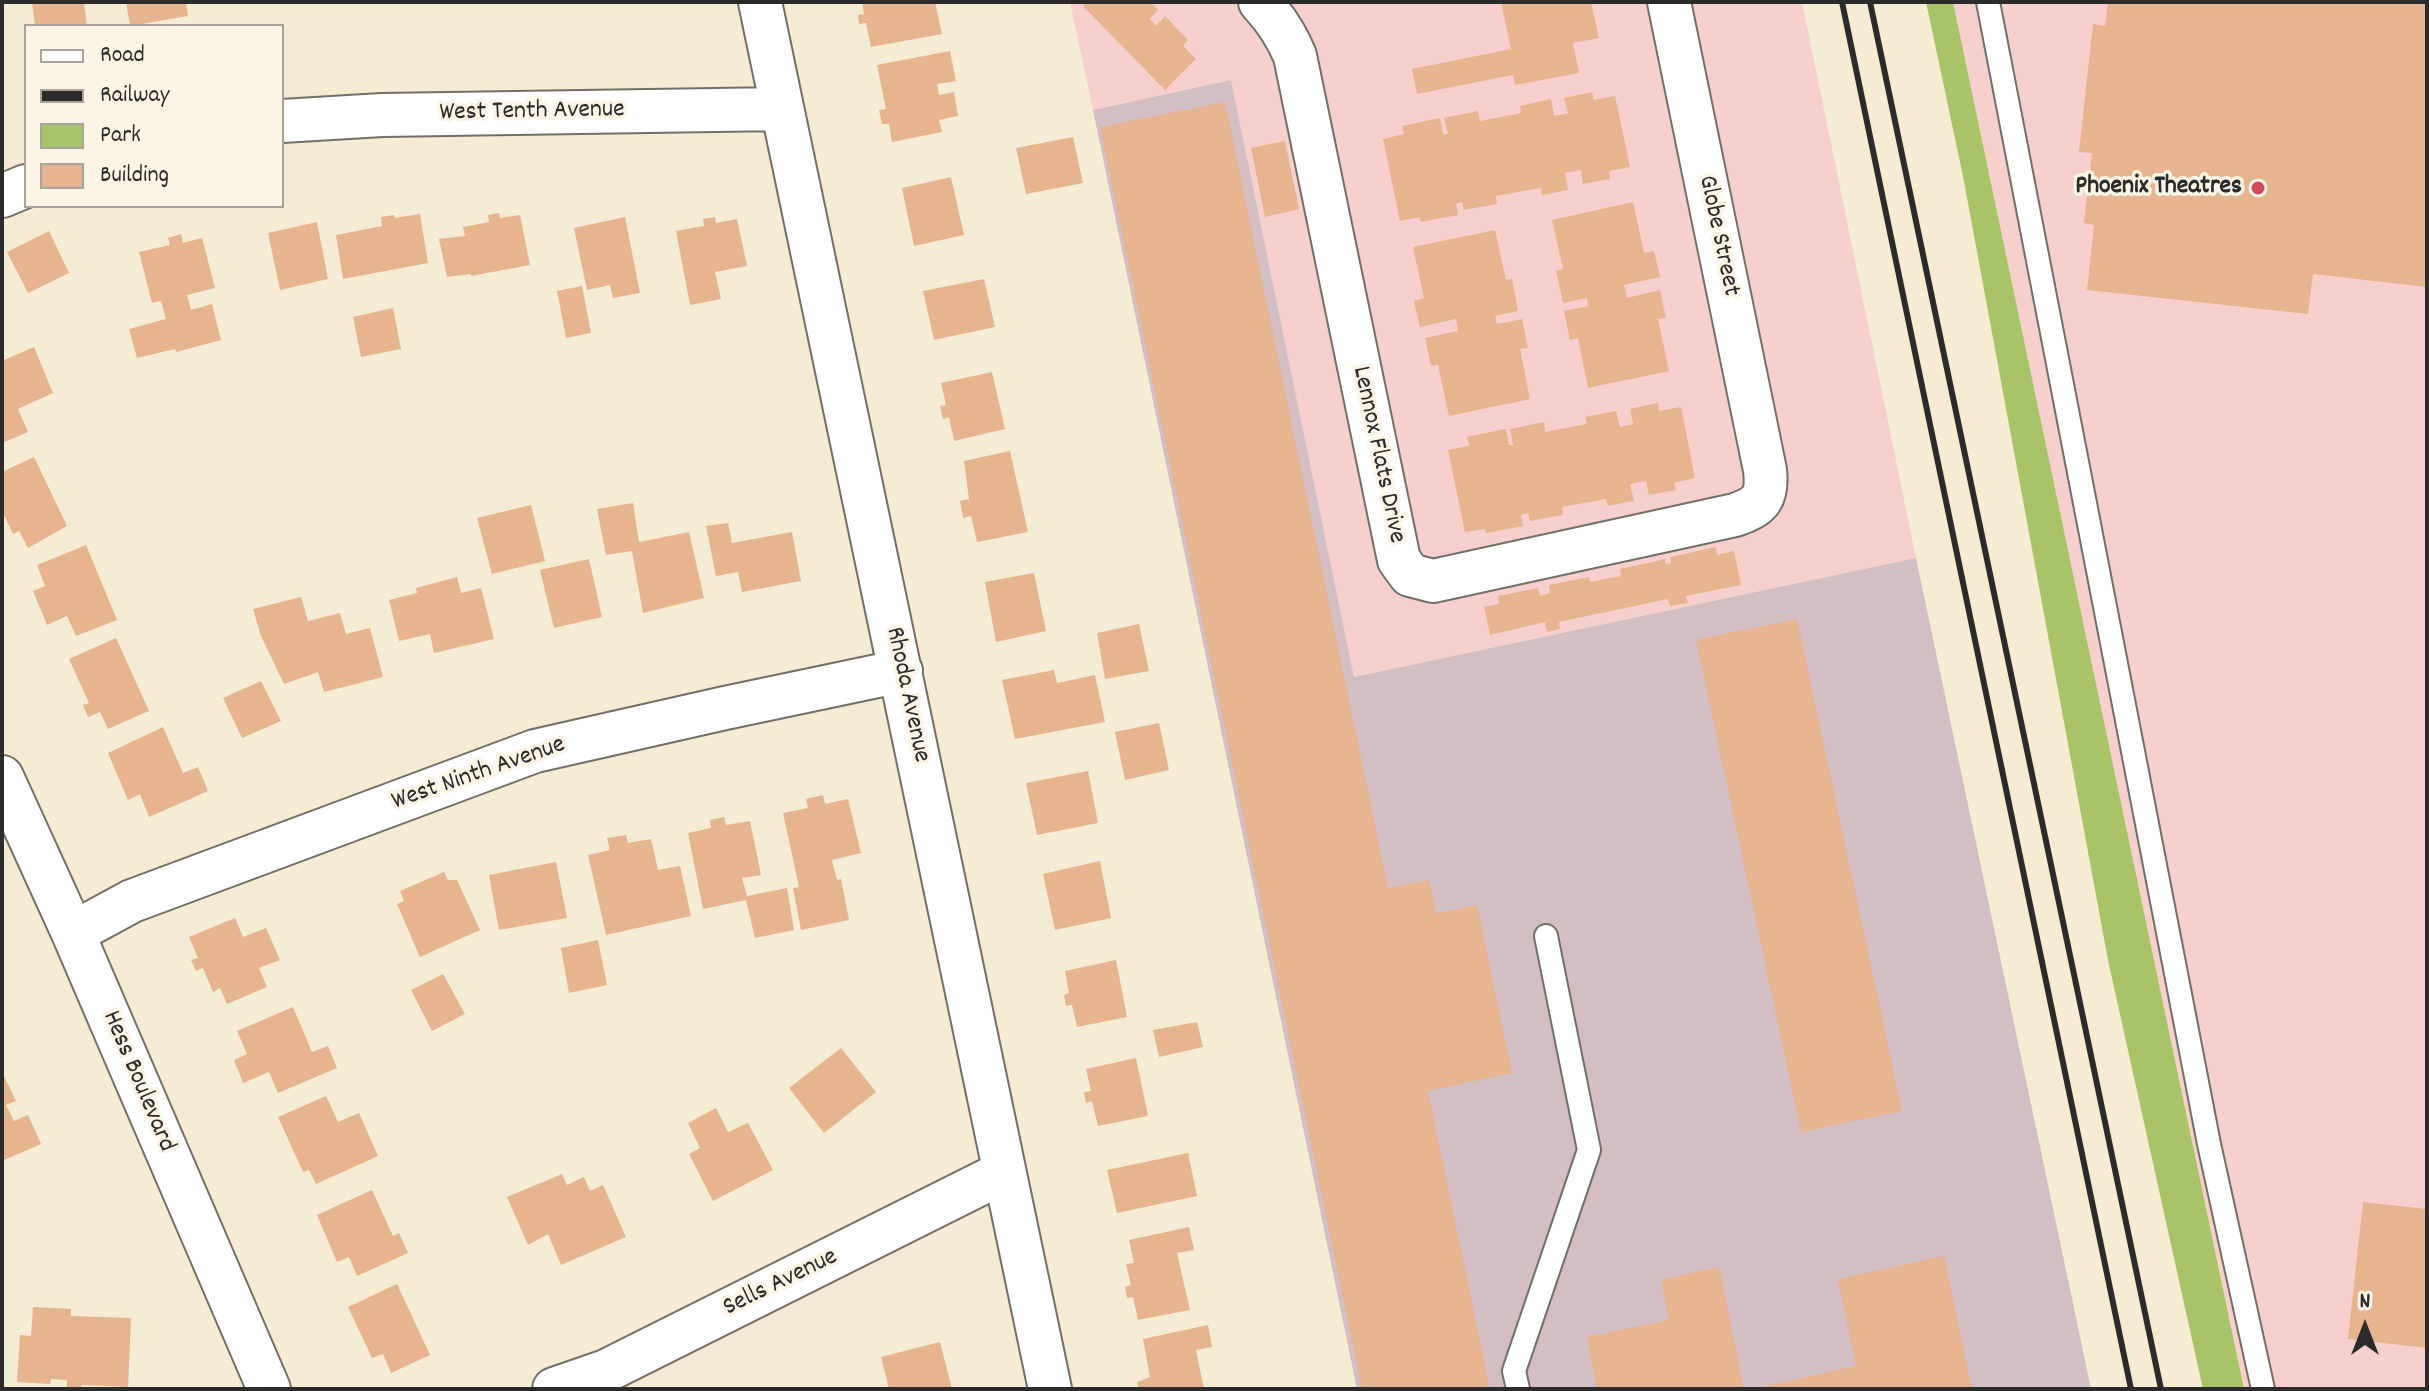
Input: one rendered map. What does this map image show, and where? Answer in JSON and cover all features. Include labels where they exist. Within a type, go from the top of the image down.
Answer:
[{"type":"street","name":"Rhoda Avenue","points":[[760,2],[1050,1389]]},
{"type":"street","name":"Lennox Flats Drive","points":[[1260,2],[1277,19],[1295,56],[1394,539],[1399,560],[1410,575],[1433,581],[1735,515],[1753,509],[1762,499],[1767,485],[1765,470]]},
{"type":"street","name":"Globe Street","points":[[1669,2],[1765,470]]},
{"type":"street","name":"West Tenth Avenue","points":[[284,121],[382,115],[782,109]]},
{"type":"street","points":[[2,196],[24,187]]},
{"type":"street","name":"West Ninth Avenue","points":[[73,933],[132,901],[535,751],[901,671]]},
{"type":"street","name":"Hess Boulevard","points":[[2,777],[73,933],[269,1389]]},
{"type":"street","name":"Sells Avenue","points":[[554,1389],[606,1371],[1004,1172]]},
{"type":"lane","points":[[1988,2],[2209,1144],[2263,1389]]},
{"type":"lane","points":[[1518,1389],[1514,1371],[1589,1150],[1546,936]]},
{"type":"shaded area","points":[[1070,2],[1802,2],[1916,558],[1354,677],[1231,80],[1093,110]]},
{"type":"shaded area","points":[[1953,2],[2427,2],[2427,1389],[2244,1389]]},
{"type":"shaded area","points":[[1231,80],[1354,677],[1916,558],[2091,1389],[1357,1389],[1093,110]]},
{"type":"green space","points":[[1926,2],[1953,2],[2244,1389],[2203,1389],[2108,960],[1963,176]]},
{"type":"building","points":[[32,2],[84,2],[87,24],[35,24]]},
{"type":"building","points":[[126,2],[186,2],[188,16],[130,24]]},
{"type":"building","points":[[862,2],[935,2],[942,34],[871,47],[866,23],[859,24],[858,15],[864,14]]},
{"type":"building","points":[[1088,2],[1150,2],[1158,10],[1150,19],[1156,26],[1165,16],[1188,40],[1183,46],[1196,59],[1165,90],[1083,6]]},
{"type":"building","points":[[1501,2],[1591,2],[1599,38],[1573,43],[1579,73],[1515,85],[1513,75],[1417,94],[1412,69],[1511,49]]},
{"type":"building","name":"Phoenix Theatres","points":[[2108,2],[2427,2],[2427,287],[2313,274],[2308,314],[2087,290],[2094,225],[2084,223],[2092,153],[2079,152],[2093,24],[2105,26]]},
{"type":"building","points":[[950,51],[956,81],[937,84],[939,95],[954,92],[958,116],[939,120],[942,132],[892,142],[889,124],[882,124],[879,110],[886,109],[877,65]]},
{"type":"building","points":[[1592,92],[1594,100],[1615,96],[1630,167],[1609,171],[1610,179],[1583,184],[1581,170],[1565,173],[1568,190],[1542,195],[1541,188],[1496,196],[1497,204],[1464,210],[1462,202],[1456,204],[1458,215],[1421,222],[1420,217],[1400,221],[1383,139],[1404,134],[1402,126],[1440,118],[1443,134],[1448,134],[1444,118],[1478,111],[1480,121],[1521,113],[1520,106],[1551,99],[1554,116],[1568,113],[1564,98]]},
{"type":"building","points":[[1225,102],[1388,888],[1429,880],[1436,914],[1477,905],[1512,1073],[1428,1091],[1490,1389],[1362,1389],[1100,127]]},
{"type":"building","points":[[1073,137],[1083,183],[1026,194],[1016,148]]},
{"type":"building","points":[[1285,141],[1299,209],[1265,217],[1251,148]]},
{"type":"building","points":[[951,177],[964,235],[914,246],[902,188]]},
{"type":"building","points":[[1633,202],[1644,253],[1654,251],[1660,277],[1624,285],[1627,298],[1660,290],[1666,318],[1658,319],[1669,371],[1588,388],[1578,338],[1570,340],[1564,311],[1588,306],[1587,298],[1563,303],[1556,271],[1563,269],[1552,220]]},
{"type":"building","points":[[499,213],[500,218],[520,215],[530,265],[471,276],[447,277],[439,239],[465,236],[463,227],[489,222],[488,215]]},
{"type":"building","points":[[420,214],[428,263],[343,279],[336,235],[382,226],[381,217]]},
{"type":"building","points":[[625,217],[640,293],[613,298],[610,285],[587,290],[574,228]]},
{"type":"building","points":[[715,217],[716,223],[737,219],[747,266],[715,272],[721,299],[690,305],[676,231],[704,226],[703,219]]},
{"type":"building","points":[[317,222],[328,279],[280,290],[268,233]]},
{"type":"building","points":[[1495,230],[1506,280],[1512,279],[1518,311],[1495,316],[1497,324],[1522,319],[1528,348],[1520,349],[1530,399],[1449,416],[1438,365],[1431,366],[1425,338],[1458,331],[1456,319],[1420,327],[1414,301],[1424,298],[1413,247]]},
{"type":"building","points":[[49,231],[69,273],[28,293],[7,252]]},
{"type":"building","points":[[181,234],[183,243],[202,238],[215,288],[187,295],[191,310],[212,304],[221,340],[137,358],[129,329],[166,319],[161,301],[152,303],[139,252],[170,245],[168,238]]},
{"type":"building","points":[[984,279],[995,327],[934,340],[923,291]]},
{"type":"building","points":[[582,286],[591,333],[566,338],[557,291]]},
{"type":"building","points":[[393,308],[401,349],[361,357],[353,317]]},
{"type":"building","points":[[34,347],[53,393],[18,409],[28,432],[2,443],[2,361]]},
{"type":"building","points":[[992,372],[1005,429],[954,441],[949,417],[943,419],[940,406],[946,405],[941,383]]},
{"type":"building","points":[[1658,403],[1659,411],[1681,407],[1695,478],[1674,483],[1676,490],[1649,495],[1646,481],[1630,484],[1634,501],[1608,506],[1606,499],[1562,507],[1563,515],[1530,521],[1528,513],[1521,515],[1523,526],[1486,533],[1485,529],[1465,532],[1448,450],[1469,446],[1467,437],[1506,429],[1509,445],[1513,445],[1510,429],[1544,422],[1545,432],[1587,424],[1585,417],[1616,411],[1620,427],[1633,424],[1630,409]]},
{"type":"building","points":[[1010,451],[1028,532],[977,542],[971,516],[963,518],[960,501],[969,499],[964,461]]},
{"type":"building","points":[[34,457],[67,526],[28,548],[19,531],[13,534],[2,511],[2,472]]},
{"type":"building","points":[[633,503],[639,542],[689,532],[704,598],[643,613],[632,551],[606,555],[597,509]]},
{"type":"building","points":[[531,505],[545,561],[492,574],[477,518]]},
{"type":"building","points":[[728,523],[732,543],[792,532],[801,581],[742,592],[738,572],[716,576],[706,526]]},
{"type":"building","points":[[86,545],[117,620],[76,636],[67,616],[47,625],[33,591],[45,586],[37,565]]},
{"type":"building","points":[[1716,547],[1717,555],[1734,551],[1741,585],[1686,596],[1688,603],[1670,606],[1668,599],[1559,622],[1560,629],[1547,632],[1545,622],[1490,635],[1484,607],[1499,604],[1498,596],[1538,588],[1540,596],[1550,593],[1549,585],[1589,577],[1590,582],[1621,576],[1620,569],[1665,559],[1666,564],[1671,563],[1670,557]]},
{"type":"building","points":[[589,559],[602,617],[554,628],[540,570]]},
{"type":"building","points":[[1034,573],[1046,631],[996,642],[985,582]]},
{"type":"building","points":[[457,577],[461,593],[481,588],[494,639],[434,653],[430,634],[399,641],[389,600],[417,593],[416,588]]},
{"type":"building","points":[[301,597],[308,621],[340,613],[346,634],[370,628],[383,677],[324,692],[318,672],[284,684],[261,636],[253,609]]},
{"type":"building","points":[[1797,619],[1902,1111],[1801,1132],[1696,640]]},
{"type":"building","points":[[1139,624],[1149,671],[1105,679],[1097,633]]},
{"type":"building","points":[[116,638],[149,711],[108,729],[100,712],[88,717],[83,705],[89,703],[69,659]]},
{"type":"building","points":[[1054,670],[1057,683],[1095,675],[1105,722],[1015,739],[1002,680]]},
{"type":"building","points":[[261,681],[281,721],[242,738],[223,698]]},
{"type":"building","points":[[1159,723],[1169,770],[1125,780],[1115,732]]},
{"type":"building","points":[[163,727],[183,773],[198,767],[208,791],[149,817],[140,794],[128,800],[108,753]]},
{"type":"building","points":[[1088,771],[1098,823],[1037,835],[1026,783]]},
{"type":"building","points":[[823,795],[825,804],[848,799],[861,853],[832,860],[837,880],[841,879],[849,920],[801,930],[793,888],[799,887],[783,813],[808,808],[806,799]]},
{"type":"building","points":[[724,817],[726,825],[750,821],[761,875],[742,878],[747,896],[787,888],[794,930],[755,938],[746,900],[703,909],[688,833],[711,828],[710,820]]},
{"type":"building","points":[[626,835],[628,843],[651,839],[658,870],[680,866],[691,916],[606,935],[588,855],[610,850],[607,838]]},
{"type":"building","points":[[1100,861],[1111,918],[1055,930],[1043,874]]},
{"type":"building","points":[[556,862],[567,918],[499,930],[489,875]]},
{"type":"building","points":[[444,872],[448,880],[457,880],[480,930],[420,957],[397,904],[404,901],[400,891]]},
{"type":"building","points":[[235,918],[243,937],[266,928],[280,960],[259,968],[267,987],[227,1004],[220,988],[213,992],[203,968],[196,971],[191,960],[198,958],[189,937]]},
{"type":"building","points":[[598,940],[607,985],[569,993],[561,948]]},
{"type":"building","points":[[1116,960],[1127,1017],[1077,1027],[1072,1005],[1066,1006],[1064,995],[1069,993],[1065,971]]},
{"type":"building","points":[[443,974],[465,1014],[432,1031],[411,990]]},
{"type":"building","points":[[293,1007],[312,1052],[328,1046],[337,1068],[278,1093],[269,1072],[243,1083],[234,1060],[247,1054],[237,1031]]},
{"type":"building","points":[[1197,1022],[1203,1047],[1159,1057],[1153,1030]]},
{"type":"building","points":[[841,1048],[876,1092],[824,1133],[789,1088]]},
{"type":"building","points":[[1136,1058],[1148,1116],[1098,1126],[1092,1101],[1086,1103],[1084,1092],[1091,1091],[1086,1069]]},
{"type":"building","points":[[2,1072],[16,1101],[6,1105],[14,1121],[28,1115],[41,1144],[2,1161]]},
{"type":"building","points":[[326,1096],[338,1122],[359,1113],[378,1156],[316,1184],[309,1170],[303,1172],[278,1117]]},
{"type":"building","points":[[716,1108],[728,1132],[748,1123],[773,1170],[713,1201],[689,1154],[700,1148],[688,1123]]},
{"type":"building","points":[[1188,1153],[1197,1196],[1117,1213],[1107,1170]]},
{"type":"building","points":[[562,1174],[567,1185],[584,1177],[590,1191],[603,1185],[626,1237],[561,1265],[548,1234],[528,1245],[507,1197]]},
{"type":"building","points":[[372,1190],[393,1236],[399,1233],[408,1253],[357,1276],[349,1257],[337,1262],[317,1215]]},
{"type":"building","points":[[2363,1202],[2427,1209],[2427,1348],[2348,1339]]},
{"type":"building","points":[[1189,1227],[1194,1250],[1177,1253],[1190,1310],[1138,1320],[1133,1297],[1127,1298],[1125,1287],[1131,1285],[1126,1264],[1134,1263],[1129,1240]]},
{"type":"building","points":[[1944,1256],[1972,1389],[1753,1389],[1856,1366],[1838,1279]]},
{"type":"building","points":[[1719,1267],[1744,1389],[1597,1389],[1587,1337],[1669,1320],[1661,1280]]},
{"type":"building","points":[[397,1284],[430,1355],[391,1373],[383,1354],[372,1358],[348,1307]]},
{"type":"building","points":[[33,1307],[71,1309],[71,1316],[131,1318],[128,1387],[81,1385],[81,1389],[67,1389],[67,1380],[51,1379],[50,1384],[17,1382],[20,1335],[31,1336]]},
{"type":"building","points":[[1208,1325],[1212,1347],[1196,1350],[1204,1389],[1139,1389],[1137,1382],[1150,1377],[1143,1339]]},
{"type":"building","points":[[940,1342],[952,1389],[889,1389],[881,1357]]},
{"type":"railway","points":[[1842,2],[2131,1389]]},
{"type":"railway","points":[[1870,2],[2161,1389]]},
{"type":"place","name":"Phoenix Theatres","points":[[2258,188]]}]
